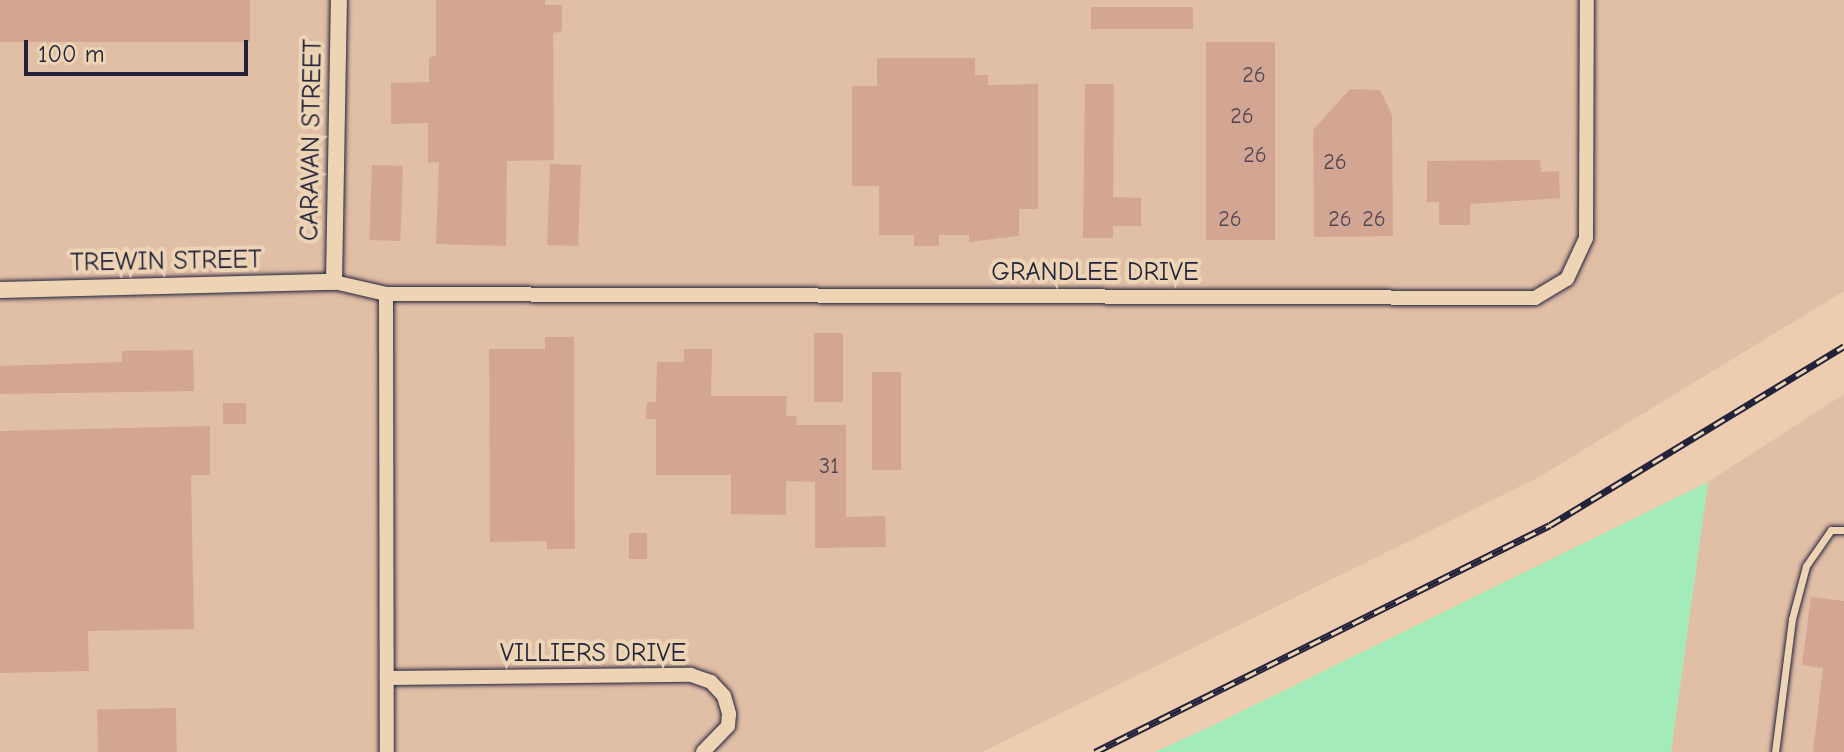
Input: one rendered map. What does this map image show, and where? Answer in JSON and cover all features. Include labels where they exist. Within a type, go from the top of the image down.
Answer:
[{"type":"street","name":"CARAVAN STREET","points":[[334,282],[339,0]]},
{"type":"street","name":"GRANDLEE DRIVE","points":[[334,282],[386,294],[1535,298],[1567,279],[1586,238],[1587,0]]},
{"type":"street","name":"TREWIN STREET","points":[[0,290],[334,282]]},
{"type":"street","points":[[386,294],[387,752]]},
{"type":"street","name":"VILLIERS DRIVE","points":[[388,678],[691,675],[711,682],[724,696],[729,714],[728,726],[703,752]]},
{"type":"lane","points":[[1775,752],[1792,619],[1806,566],[1831,530],[1844,530]]},
{"type":"shaded area","points":[[0,0],[1844,0],[1844,291],[1539,477],[982,752],[0,752]]},
{"type":"shaded area","points":[[1844,394],[1844,752],[1671,752],[1708,482]]},
{"type":"green space","points":[[1708,482],[1671,752],[1155,752],[1214,725]]},
{"type":"building","points":[[0,0],[250,0],[250,42],[0,42]]},
{"type":"building","points":[[436,0],[545,0],[545,5],[562,5],[562,31],[553,33],[554,160],[507,161],[506,246],[436,244],[439,162],[428,163],[428,123],[391,124],[391,83],[429,82],[429,57],[436,56]]},
{"type":"building","points":[[1091,7],[1193,7],[1193,29],[1091,29]]},
{"type":"building","points":[[1206,42],[1275,42],[1275,240],[1206,240]]},
{"type":"building","points":[[877,58],[975,58],[975,75],[988,75],[988,85],[1038,84],[1038,209],[1019,209],[1019,236],[969,242],[969,235],[939,235],[939,246],[914,246],[914,235],[879,235],[879,186],[852,186],[852,86],[877,86]]},
{"type":"building","points":[[1085,84],[1114,84],[1113,197],[1141,198],[1141,226],[1113,226],[1113,238],[1083,238]]},
{"type":"building","points":[[1350,89],[1380,90],[1392,115],[1393,236],[1314,237],[1313,130]]},
{"type":"building","points":[[1540,160],[1541,172],[1559,171],[1560,198],[1470,204],[1470,225],[1439,225],[1439,202],[1427,202],[1427,161]]},
{"type":"building","points":[[550,164],[581,165],[578,246],[547,245]]},
{"type":"building","points":[[372,165],[403,166],[400,241],[369,240]]},
{"type":"building","points":[[814,333],[843,333],[843,402],[814,402]]},
{"type":"building","points":[[545,337],[574,337],[575,549],[547,549],[547,541],[490,542],[489,349],[545,349]]},
{"type":"building","points":[[684,349],[712,349],[711,396],[787,396],[786,416],[797,416],[796,425],[846,425],[846,517],[885,516],[886,547],[815,548],[815,482],[786,481],[786,515],[731,514],[731,475],[656,475],[656,419],[646,419],[647,402],[656,402],[657,362],[684,362]]},
{"type":"building","points":[[193,350],[194,391],[0,394],[0,366],[122,362],[122,351]]},
{"type":"building","points":[[872,372],[901,372],[901,470],[872,470]]},
{"type":"building","points":[[223,403],[246,403],[246,424],[223,424]]},
{"type":"building","points":[[210,426],[210,475],[191,475],[194,629],[88,631],[89,671],[0,673],[0,431]]},
{"type":"building","points":[[629,533],[647,533],[647,559],[629,559]]},
{"type":"building","points":[[1811,597],[1844,601],[1844,752],[1813,752],[1823,668],[1802,665]]},
{"type":"building","points":[[176,708],[177,752],[98,752],[97,709]]},
{"type":"railway","points":[[1095,752],[1550,525],[1844,346]]}]
